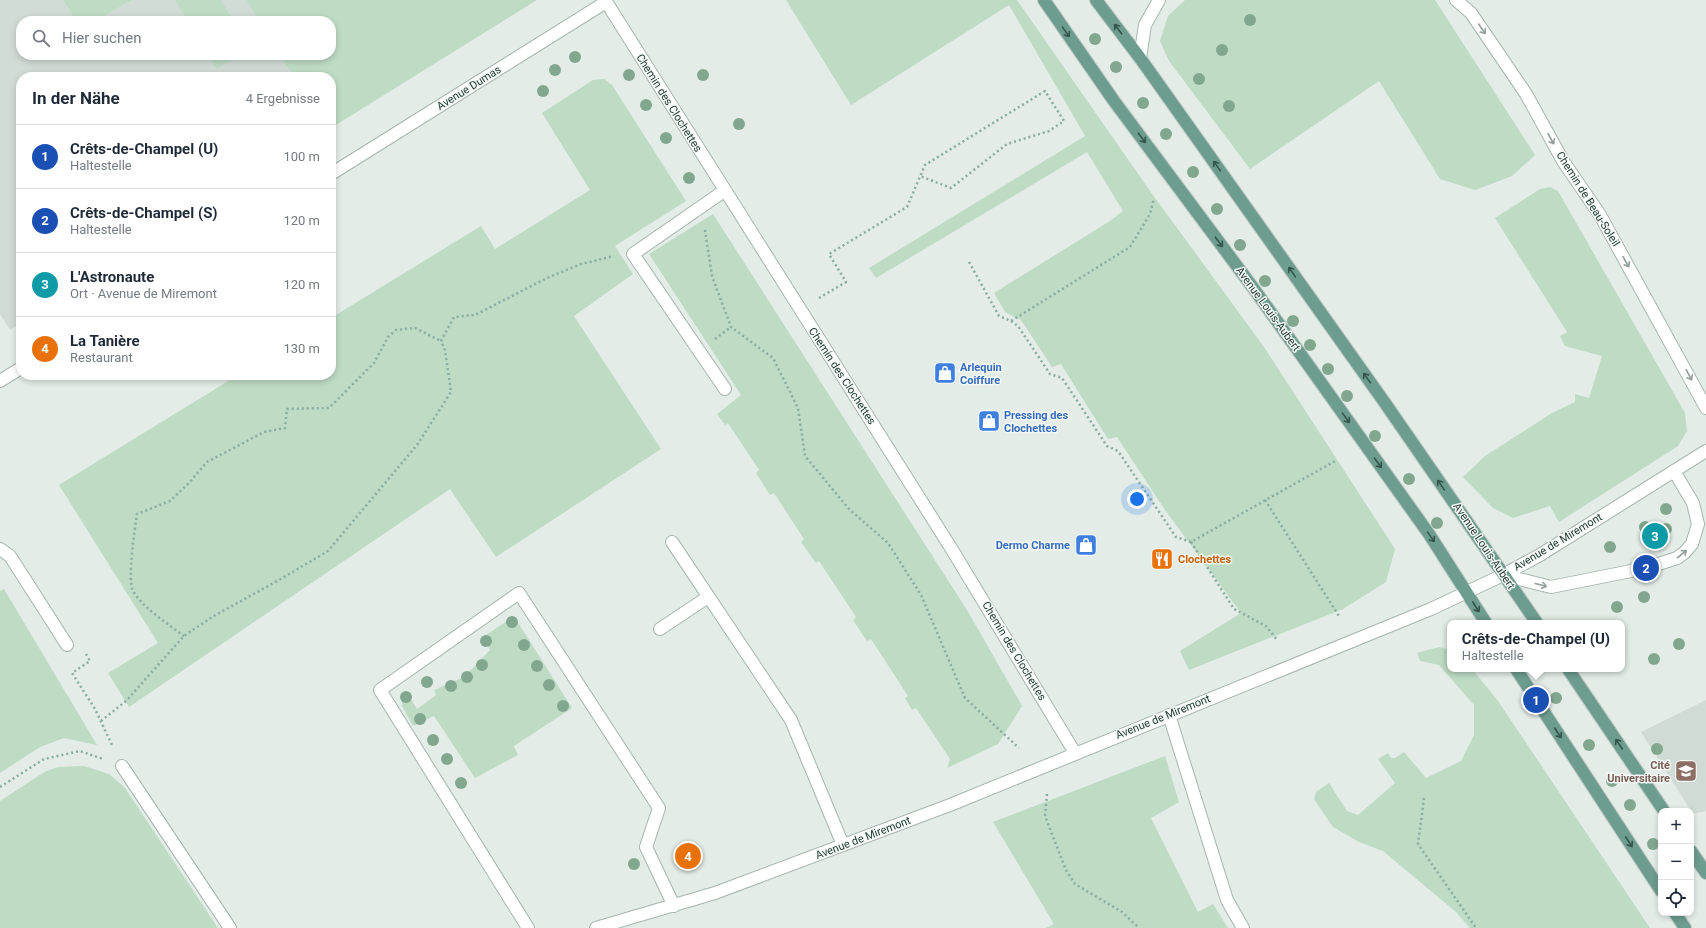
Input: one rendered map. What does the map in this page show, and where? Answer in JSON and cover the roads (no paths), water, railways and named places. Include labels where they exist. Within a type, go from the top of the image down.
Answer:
[{"type":"main road","name":"Avenue Louis-Aubert","points":[[1044,0],[1114,101],[1254,289],[1429,534],[1484,620]]},
{"type":"main road","name":"Avenue Louis-Aubert","points":[[1096,0],[1140,58],[1414,445],[1535,620]]},
{"type":"main road","points":[[1518,672],[1658,886]]},
{"type":"main road","points":[[1570,672],[1662,808]]},
{"type":"main road","points":[[1694,855],[1706,873]]},
{"type":"main road","points":[[1677,916],[1685,928]]},
{"type":"street","points":[[1140,58],[1145,25],[1159,0]]},
{"type":"street","name":"Chemin de Beau-Soleil","points":[[1456,0],[1471,13],[1526,94],[1563,161],[1600,215],[1706,408]]},
{"type":"street","name":"Avenue Dumas","points":[[336,171],[606,1]]},
{"type":"street","name":"Chemin des Clochettes","points":[[606,1],[951,548],[1075,753]]},
{"type":"street","points":[[724,190],[633,254],[725,389]]},
{"type":"street","points":[[0,381],[16,371]]},
{"type":"street","name":"Avenue de Miremont","points":[[596,928],[674,906],[728,888],[950,805],[1431,609],[1503,575],[1540,555],[1706,451]]},
{"type":"street","points":[[1503,575],[1551,587],[1646,568],[1677,558],[1692,544],[1698,524],[1693,503],[1674,471]]},
{"type":"street","points":[[672,542],[791,720],[843,845]]},
{"type":"street","points":[[0,549],[10,556],[68,645]]},
{"type":"street","points":[[528,928],[380,690],[519,593],[659,808],[646,847],[674,906]]},
{"type":"street","points":[[660,629],[708,597]]},
{"type":"street","points":[[1168,715],[1227,900],[1242,928]]},
{"type":"street","points":[[122,766],[230,928]]},
{"type":"place","name":"Arlequin Coiffure","points":[[945,373]]},
{"type":"place","name":"Pressing des Clochettes","points":[[989,421]]},
{"type":"place","name":"L'Astronaute","points":[[1655,536]]},
{"type":"place","name":"Dermo Charme","points":[[1086,545]]},
{"type":"place","name":"Clochettes","points":[[1162,559]]},
{"type":"place","name":"Crêts-de-Champel (S)","points":[[1646,568]]},
{"type":"place","name":"Crêts-de-Champel (U)","points":[[1536,700]]},
{"type":"place","name":"Cité Universitaire","points":[[1686,771]]},
{"type":"place","name":"La Tanière","points":[[688,856]]}]
